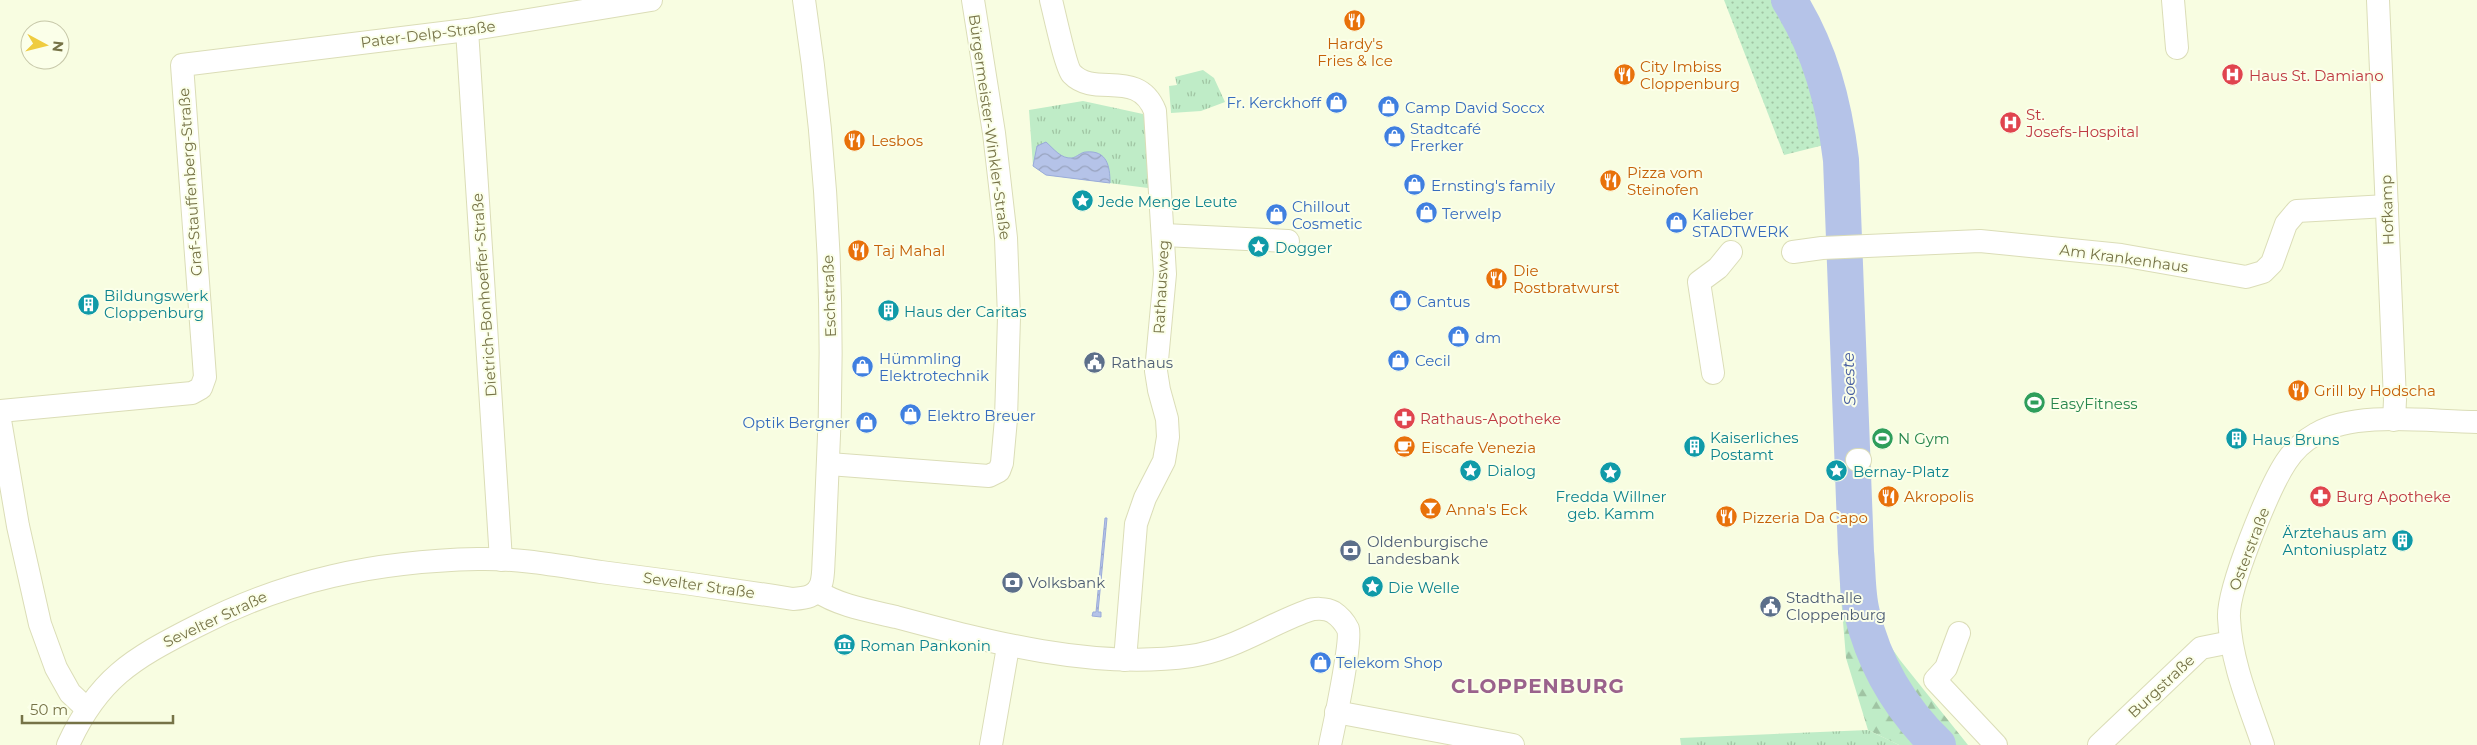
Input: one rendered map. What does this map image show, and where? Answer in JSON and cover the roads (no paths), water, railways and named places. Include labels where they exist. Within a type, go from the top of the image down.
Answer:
[{"type":"street","name":"Pater-Delp-Straße","points":[[204,62],[467,30],[651,0]]},
{"type":"street","name":"Eschstraße","points":[[804,0],[815,77],[827,216],[831,352],[829,464],[822,584],[818,591]]},
{"type":"street","name":"Bürgermeister-Winkler-Straße","points":[[829,464],[989,476],[999,471],[1002,464],[1007,409],[1009,316],[1005,217],[973,0]]},
{"type":"street","name":"Rathausweg","points":[[1051,0],[1071,73],[1081,81],[1133,87],[1152,102],[1155,111],[1165,274],[1156,371],[1167,419],[1168,437],[1164,461],[1145,498],[1136,524],[1126,660]]},
{"type":"street","points":[[2173,0],[2178,48]]},
{"type":"street","name":"Hofkamp","points":[[2378,0],[2395,400],[2394,420]]},
{"type":"street","name":"Dietrich-Bonhoeffer-Straße","points":[[467,30],[501,560]]},
{"type":"street","name":"Graf-Stauffenberg-Straße","points":[[0,411],[192,393],[201,388],[205,377],[182,65],[204,62]]},
{"type":"street","name":"Am Krankenhaus","points":[[1794,252],[1822,248],[1980,241],[2121,255],[2246,277],[2263,272],[2272,263],[2286,224],[2298,211],[2387,206]]},
{"type":"street","points":[[1164,235],[1288,242]]},
{"type":"street","points":[[1713,373],[1699,282],[1718,268],[1731,252]]},
{"type":"street","points":[[0,420],[18,526],[40,624],[56,668],[70,693],[86,708]]},
{"type":"street","name":"Osterstraße","points":[[2263,745],[2237,668],[2231,642],[2228,615],[2236,579],[2279,474],[2287,461],[2299,447],[2317,434],[2340,426],[2394,420],[2477,422]]},
{"type":"street","name":"Sevelter Straße","points":[[68,745],[86,708],[126,666],[161,644],[241,604],[270,593],[346,572],[390,566],[478,559],[501,560],[793,599],[807,598],[818,591]]},
{"type":"street","points":[[818,591],[858,607],[1008,647],[1126,660],[1164,660],[1199,655],[1234,644],[1309,610],[1332,611],[1341,619],[1348,630],[1330,745]]},
{"type":"street","points":[[1959,632],[1946,668],[1935,680],[1996,745]]},
{"type":"street","name":"Burgstraße","points":[[2099,745],[2201,648],[2231,642]]},
{"type":"street","points":[[991,745],[1008,647]]},
{"type":"street","points":[[1336,712],[1513,745]]},
{"type":"water","points":[[1046,142],[1058,153],[1068,158],[1084,152],[1093,152],[1103,156],[1108,165],[1110,183],[1046,175],[1033,166],[1037,146]]},
{"type":"water","points":[[1105,518],[1107,518],[1098,612],[1101,612],[1101,617],[1092,616],[1093,612],[1096,612]]},
{"type":"waterway","name":"Soeste","points":[[1789,0],[1809,38],[1824,77],[1830,97],[1841,160],[1856,552],[1860,606],[1874,650],[1891,685],[1912,716],[1938,745]]},
{"type":"place","name":"Hardy's Fries & Ice","points":[[1355,20]]},
{"type":"place","name":"City Imbiss Cloppenburg","points":[[1624,75]]},
{"type":"place","name":"Haus St. Damiano","points":[[2233,75]]},
{"type":"place","name":"Fr. Kerckhoff","points":[[1337,102]]},
{"type":"place","name":"Camp David Soccx","points":[[1389,107]]},
{"type":"place","name":"St. Josefs-Hospital","points":[[2010,123]]},
{"type":"place","name":"Stadtcafé Frerker","points":[[1394,137]]},
{"type":"place","name":"Lesbos","points":[[855,140]]},
{"type":"place","name":"Pizza vom Steinofen","points":[[1611,181]]},
{"type":"place","name":"Ernsting's family","points":[[1415,185]]},
{"type":"place","name":"Jede Menge Leute","points":[[1082,201]]},
{"type":"place","name":"Terwelp","points":[[1426,213]]},
{"type":"place","name":"Chillout Cosmetic","points":[[1276,215]]},
{"type":"place","name":"Kalieber STADTWERK","points":[[1676,223]]},
{"type":"place","name":"Dogger","points":[[1259,247]]},
{"type":"place","name":"Taj Mahal","points":[[858,250]]},
{"type":"place","name":"Die Rostbratwurst","points":[[1497,279]]},
{"type":"place","name":"Cantus","points":[[1401,301]]},
{"type":"place","name":"Bildungswerk Cloppenburg","points":[[88,304]]},
{"type":"place","name":"Haus der Caritas","points":[[888,311]]},
{"type":"place","name":"dm","points":[[1459,337]]},
{"type":"place","name":"Cecil","points":[[1399,360]]},
{"type":"place","name":"Rathaus","points":[[1095,362]]},
{"type":"place","name":"Hümmling Elektrotechnik","points":[[863,367]]},
{"type":"place","name":"Grill by Hodscha","points":[[2298,390]]},
{"type":"place","name":"EasyFitness","points":[[2034,403]]},
{"type":"place","name":"Elektro Breuer","points":[[911,415]]},
{"type":"place","name":"Rathaus-Apotheke","points":[[1404,418]]},
{"type":"place","name":"Optik Bergner","points":[[866,422]]},
{"type":"place","name":"N Gym","points":[[1882,438]]},
{"type":"place","name":"Haus Bruns","points":[[2236,439]]},
{"type":"place","name":"Kaiserliches Postamt","points":[[1694,446]]},
{"type":"place","name":"Eiscafe Venezia","points":[[1405,447]]},
{"type":"place","name":"Dialog","points":[[1471,470]]},
{"type":"place","name":"Bernay-Platz","points":[[1837,471]]},
{"type":"place","name":"Fredda Willner geb. Kamm","points":[[1611,473]]},
{"type":"place","name":"Akropolis","points":[[1888,496]]},
{"type":"place","name":"Burg Apotheke","points":[[2320,496]]},
{"type":"place","name":"Anna's Eck","points":[[1430,509]]},
{"type":"place","name":"Pizzeria Da Capo","points":[[1726,517]]},
{"type":"place","name":"Ärztehaus am Antoniusplatz","points":[[2403,541]]},
{"type":"place","name":"Oldenburgische Landesbank","points":[[1351,550]]},
{"type":"place","name":"Volksbank","points":[[1012,582]]},
{"type":"place","name":"Die Welle","points":[[1372,587]]},
{"type":"place","name":"Stadthalle Cloppenburg","points":[[1770,606]]},
{"type":"place","name":"Roman Pankonin","points":[[844,645]]},
{"type":"place","name":"Telekom Shop","points":[[1320,662]]},
{"type":"district","name":"CLOPPENBURG","points":[[1538,686]]}]
